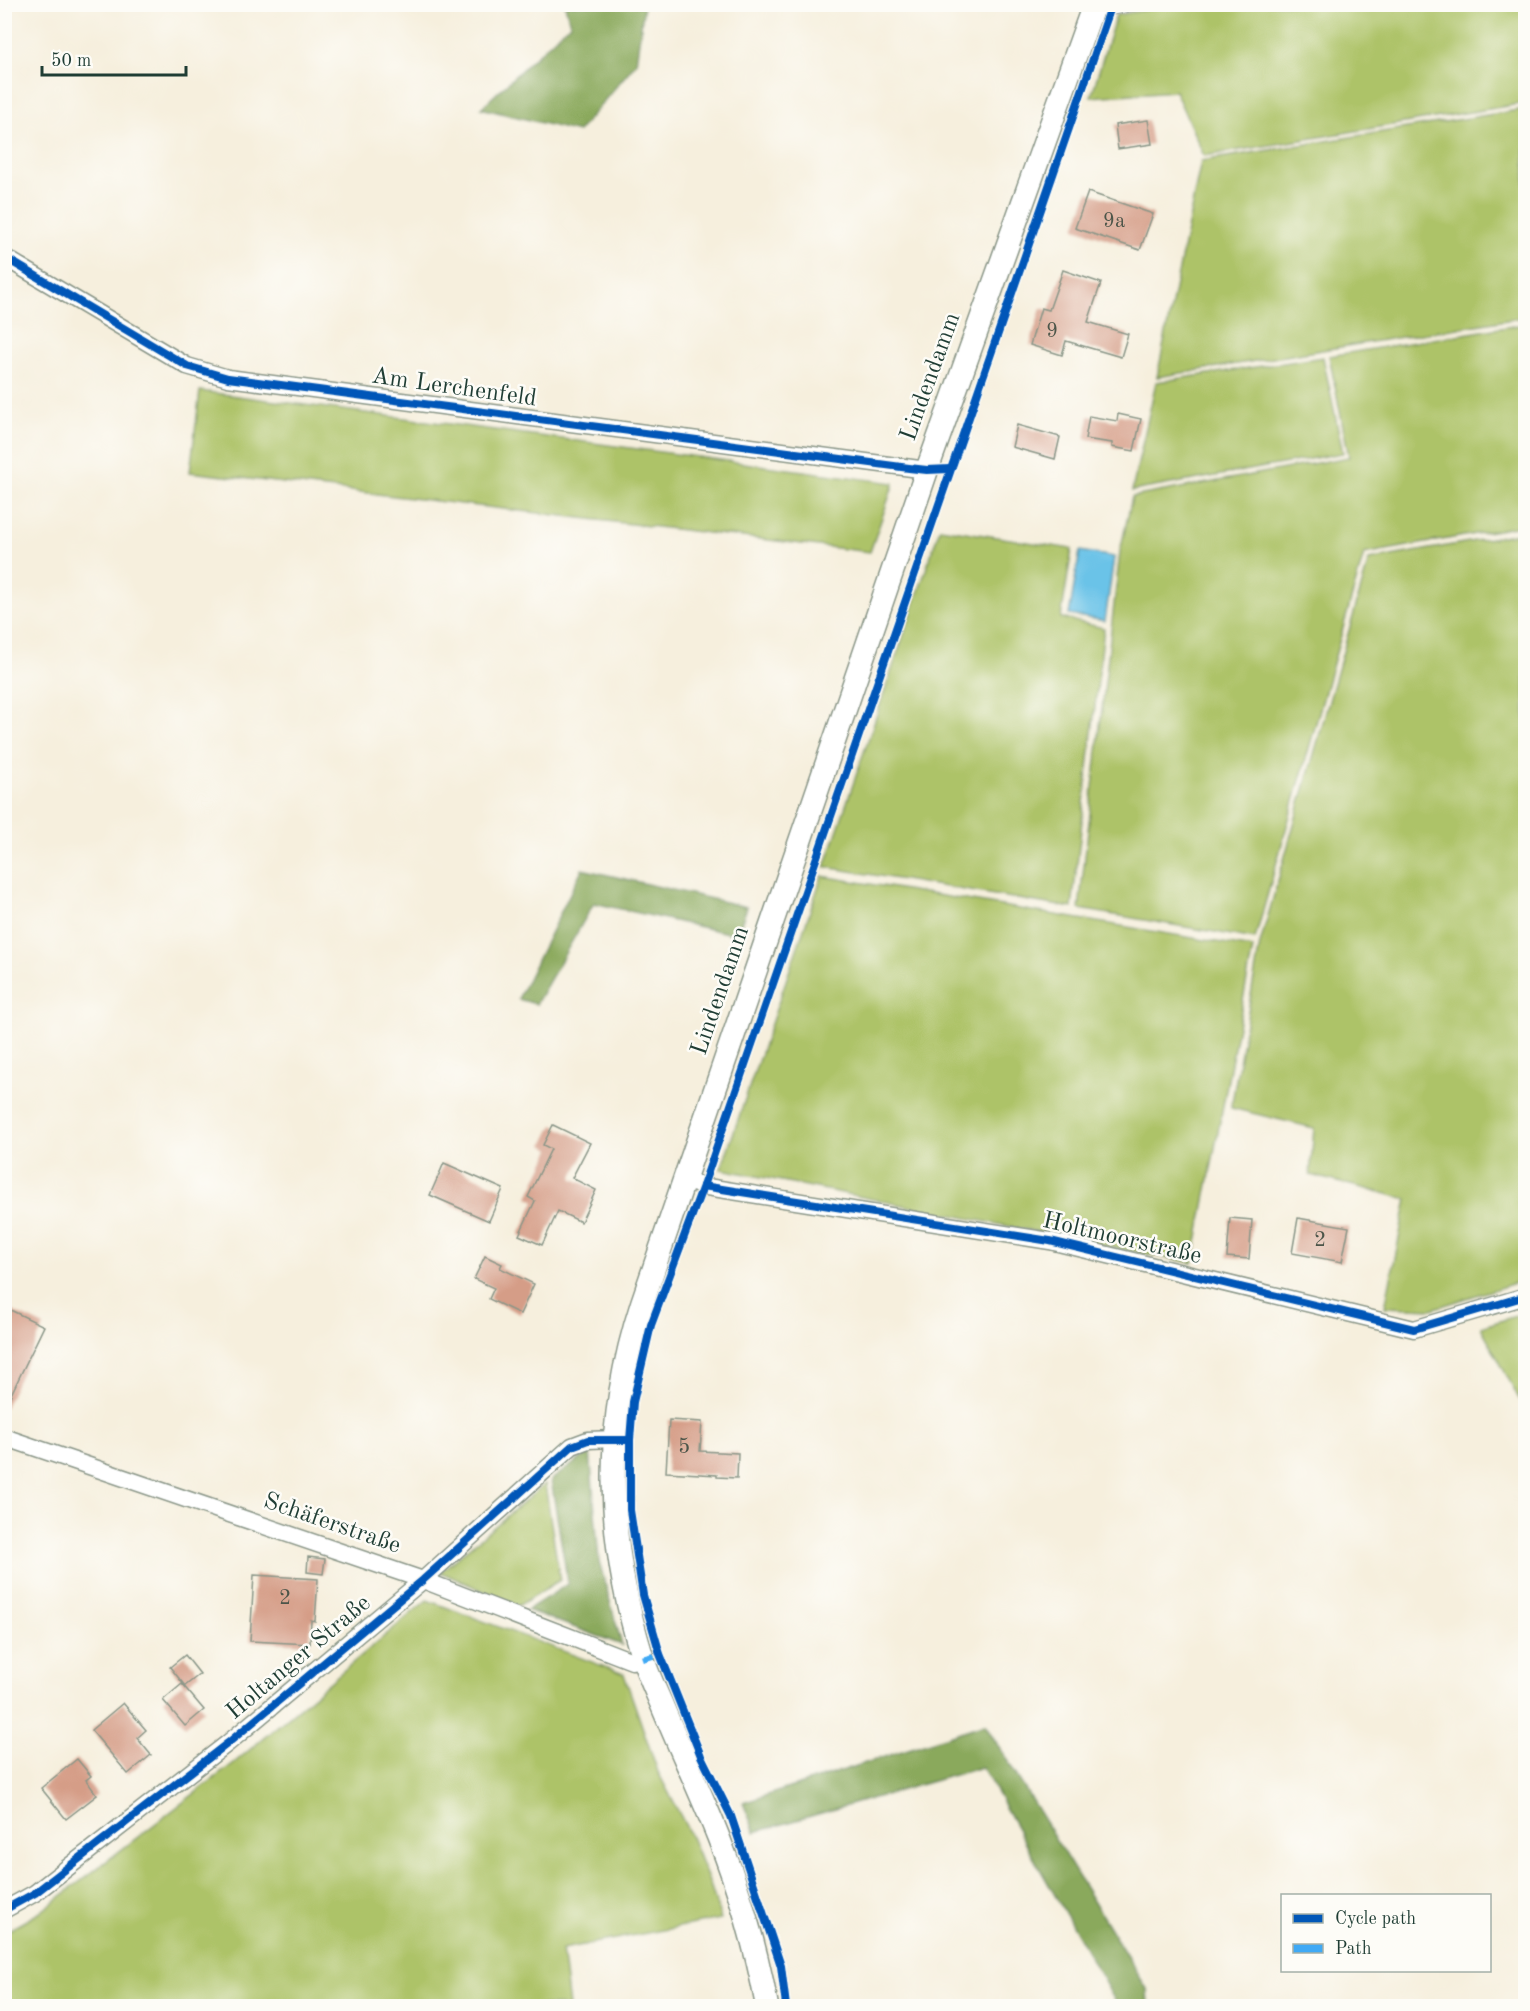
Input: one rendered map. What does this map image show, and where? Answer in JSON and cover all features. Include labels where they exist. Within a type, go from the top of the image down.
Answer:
[{"type":"street","name":"Lindendamm","points":[[767,2007],[742,1903],[718,1837],[642,1659],[624,1589],[617,1551],[614,1512],[614,1439],[623,1371],[634,1328],[927,470],[1094,6]]},
{"type":"street","name":"Am Lerchenfeld","points":[[4,257],[187,366],[228,378],[927,470]]},
{"type":"street","name":"Holtmoorstraße","points":[[685,1181],[707,1187],[1050,1241],[1414,1329],[1526,1296]]},
{"type":"street","name":"Schäferstraße","points":[[4,1437],[423,1581],[632,1661],[642,1659]]},
{"type":"street","name":"Holtanger Straße","points":[[4,1910],[35,1893],[228,1743],[423,1581],[572,1446],[588,1440],[614,1439]]},
{"type":"lane","points":[[1094,6],[1110,11],[1147,4]]},
{"type":"green space","points":[[1180,4],[1525,5],[1525,103],[1204,156],[1175,91],[1091,97],[1116,15]]},
{"type":"green space","points":[[565,5],[644,5],[636,63],[578,132],[481,108],[570,24]]},
{"type":"green space","points":[[1525,109],[1525,317],[1157,377],[1201,161]]},
{"type":"green space","points":[[1525,324],[1525,525],[1364,554],[1255,939],[1079,909],[1120,552],[1132,497],[1349,457],[1329,356]]},
{"type":"green space","points":[[1323,357],[1343,453],[1132,491],[1156,382]]},
{"type":"green space","points":[[200,391],[894,483],[870,552],[190,472]]},
{"type":"green space","points":[[940,528],[1072,549],[1061,618],[1104,628],[1072,908],[825,867]]},
{"type":"green space","points":[[1525,532],[1525,1280],[1432,1309],[1385,1307],[1407,1199],[1310,1175],[1314,1128],[1231,1108],[1260,944],[1369,560]]},
{"type":"green space","points":[[582,869],[747,907],[737,935],[594,903],[536,1004],[518,999]]},
{"type":"green space","points":[[822,876],[1253,948],[1193,1263],[721,1169]]},
{"type":"green space","points":[[1526,1313],[1525,1410],[1481,1327]]},
{"type":"green space","points":[[590,1452],[599,1561],[622,1645],[527,1610],[568,1584],[551,1480]]},
{"type":"green space","points":[[545,1484],[560,1580],[518,1606],[440,1572]]},
{"type":"green space","points":[[427,1600],[624,1674],[658,1772],[690,1834],[721,1919],[562,1949],[569,2006],[5,2006],[5,1932],[39,1913],[234,1763]]},
{"type":"green space","points":[[985,1724],[1147,1989],[1148,2006],[1118,2006],[982,1767],[755,1832],[743,1803]]},
{"type":"water","points":[[1080,551],[1114,557],[1105,621],[1069,615]]},
{"type":"building","points":[[1148,120],[1152,144],[1118,149],[1115,125]]},
{"type":"building","points":[[1088,192],[1153,214],[1140,250],[1075,228]]},
{"type":"building","points":[[1063,270],[1101,283],[1088,322],[1128,334],[1121,357],[1066,341],[1062,355],[1030,345],[1041,308],[1049,310]]},
{"type":"building","points":[[1118,414],[1141,419],[1134,451],[1112,447],[1112,443],[1085,439],[1089,416],[1117,421]]},
{"type":"building","points":[[1017,425],[1060,437],[1055,459],[1012,447]]},
{"type":"building","points":[[553,1125],[590,1143],[572,1178],[596,1190],[581,1222],[558,1211],[542,1245],[519,1235],[535,1201],[528,1197],[551,1149],[543,1145]]},
{"type":"building","points":[[444,1163],[503,1189],[489,1221],[430,1195]]},
{"type":"building","points":[[1230,1218],[1252,1220],[1249,1259],[1227,1257]]},
{"type":"building","points":[[1298,1218],[1349,1227],[1342,1262],[1292,1253]]},
{"type":"building","points":[[485,1256],[502,1264],[500,1268],[534,1284],[520,1314],[489,1299],[494,1288],[474,1279]]},
{"type":"building","points":[[4,1307],[44,1326],[4,1409]]},
{"type":"building","points":[[669,1420],[702,1422],[700,1451],[738,1453],[737,1478],[666,1472]]},
{"type":"building","points":[[308,1557],[325,1559],[323,1574],[307,1572]]},
{"type":"building","points":[[254,1575],[318,1579],[315,1621],[311,1620],[310,1644],[250,1641]]},
{"type":"building","points":[[185,1655],[200,1674],[185,1686],[170,1667]]},
{"type":"building","points":[[182,1684],[204,1710],[185,1726],[163,1700]]},
{"type":"building","points":[[123,1703],[146,1730],[137,1738],[151,1755],[128,1774],[91,1730]]},
{"type":"building","points":[[77,1759],[91,1776],[86,1780],[97,1795],[66,1819],[41,1788]]},
{"type":"marked path","points":[[642,1659],[660,1654]]},
{"type":"cycle path","points":[[786,2006],[781,1966],[731,1816],[701,1756],[660,1654],[643,1595],[630,1510],[630,1440],[633,1402],[651,1325],[703,1186],[1112,4]]},
{"type":"cycle path","points":[[4,257],[187,366],[228,378],[909,468],[950,469]]},
{"type":"cycle path","points":[[703,1186],[1050,1241],[1414,1329],[1526,1296]]},
{"type":"cycle path","points":[[4,1910],[35,1893],[228,1743],[423,1580],[572,1446],[588,1440],[630,1440]]}]
